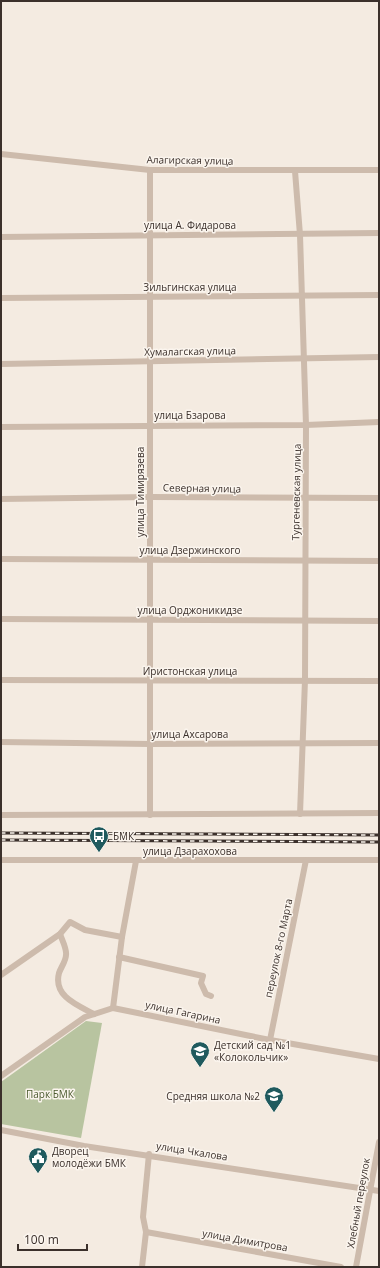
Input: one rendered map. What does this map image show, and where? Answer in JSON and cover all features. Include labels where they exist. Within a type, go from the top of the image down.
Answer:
[{"type":"street","name":"Алагирская улица","points":[[1,154],[150,170],[379,170]]},
{"type":"street","name":"улица Тимирязева","points":[[150,170],[150,815]]},
{"type":"street","name":"Тургеневская улица","points":[[295,171],[300,235],[306,424],[306,620],[300,814]]},
{"type":"street","name":"улица А. Фидарова","points":[[1,237],[379,233]]},
{"type":"street","name":"Зильгинская улица","points":[[1,298],[150,296],[302,297],[379,295]]},
{"type":"street","name":"Хумалагская улица","points":[[1,364],[379,357]]},
{"type":"street","name":"улица Бзарова","points":[[1,427],[379,422]]},
{"type":"street","name":"Северная улица","points":[[1,499],[150,497],[306,499],[379,498]]},
{"type":"street","name":"улица Дзержинского","points":[[1,559],[379,561]]},
{"type":"street","name":"улица Орджоникидзе","points":[[1,619],[379,621]]},
{"type":"street","name":"Иристонская улица","points":[[1,680],[379,681]]},
{"type":"street","name":"улица Ахсарова","points":[[1,742],[150,744],[379,743]]},
{"type":"street","points":[[1,815],[379,813]]},
{"type":"street","name":"улица Дзарахохова","points":[[1,860],[379,860]]},
{"type":"street","name":"переулок 8-го Марта","points":[[270,1040],[306,860]]},
{"type":"street","points":[[113,1008],[119,957],[136,861]]},
{"type":"street","points":[[1,975],[60,934],[70,922],[84,930],[122,938]]},
{"type":"street","points":[[60,934],[66,955],[59,972],[57,984],[60,991],[72,1002],[94,1014]]},
{"type":"street","points":[[119,957],[203,976],[201,983],[206,994],[211,996]]},
{"type":"street","name":"улица Гагарина","points":[[1,1076],[85,1017],[113,1008],[270,1040],[379,1059]]},
{"type":"street","name":"улица Чкалова","points":[[1,1130],[84,1146],[149,1154],[379,1191]]},
{"type":"street","name":"Хлебный переулок","points":[[356,1267],[379,1142]]},
{"type":"street","points":[[142,1267],[146,1232],[143,1217],[149,1154]]},
{"type":"street","name":"улица Димитрова","points":[[146,1232],[341,1267]]},
{"type":"green space","name":"Парк БМК","points":[[86,1021],[102,1023],[81,1138],[1,1124],[1,1082]]},
{"type":"railway","points":[[1,833],[379,835]]},
{"type":"railway","points":[[1,840],[379,842]]},
{"type":"place","name":"БМК","points":[[99,853]]},
{"type":"place","name":"Детский сад №1 «Колокольчик»","points":[[200,1068]]},
{"type":"place","name":"Средняя школа №2","points":[[274,1113]]},
{"type":"place","name":"Дворец молодёжи БМК","points":[[38,1174]]}]
